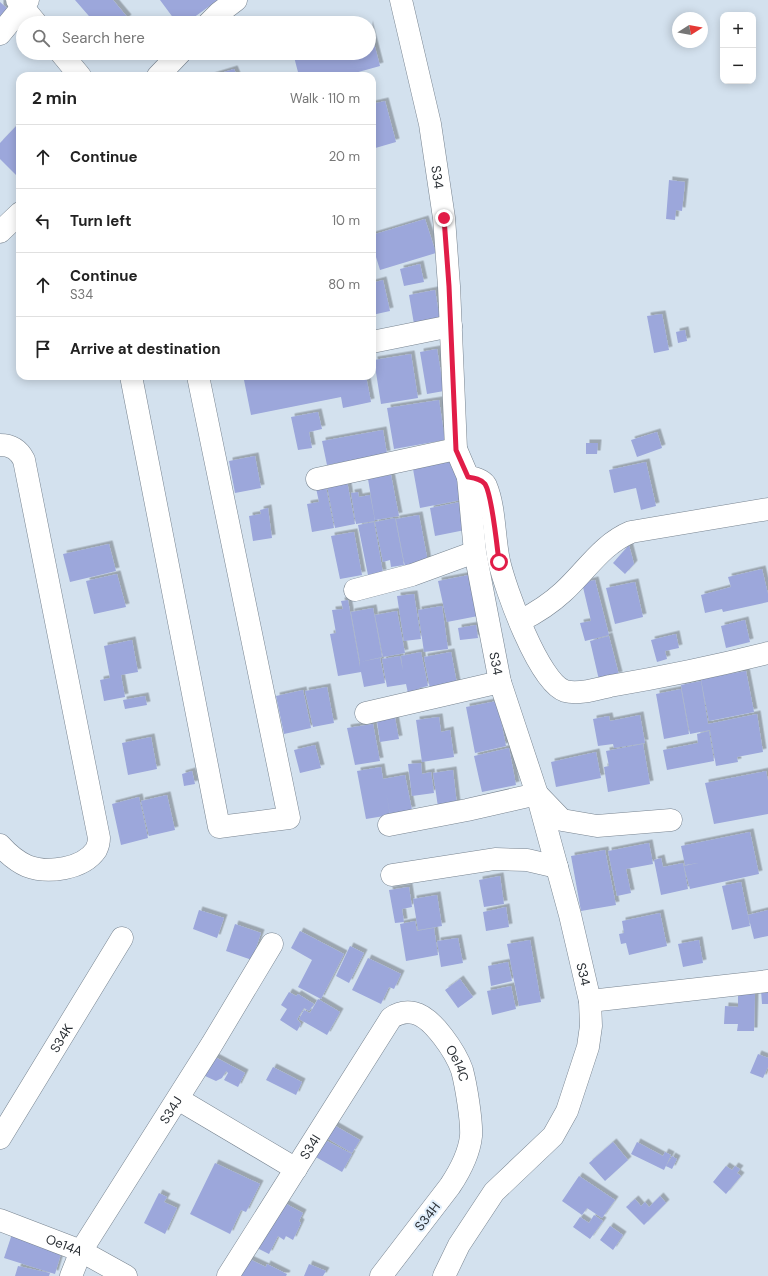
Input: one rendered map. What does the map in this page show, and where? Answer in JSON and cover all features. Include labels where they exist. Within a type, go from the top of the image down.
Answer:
[{"type":"street","points":[[215,16],[236,0]]},
{"type":"street","name":"S34","points":[[401,0],[430,124],[444,218],[451,326],[456,450],[468,477],[475,552],[500,682],[537,794],[558,867],[590,1001],[591,1026],[588,1046],[567,1111],[553,1136],[494,1192],[459,1245],[444,1276]]},
{"type":"street","points":[[17,16],[26,7]]},
{"type":"street","points":[[0,34],[16,17]]},
{"type":"street","points":[[67,60],[77,72]]},
{"type":"street","points":[[162,72],[173,60]]},
{"type":"street","points":[[0,232],[16,217]]},
{"type":"street","points":[[376,341],[451,326]]},
{"type":"street","points":[[133,380],[219,827],[289,818],[199,380]]},
{"type":"street","points":[[0,445],[12,447],[17,450],[24,460],[99,838],[97,848],[90,857],[75,866],[59,869],[44,869],[29,866],[14,859],[0,845]]},
{"type":"street","points":[[317,479],[456,450]]},
{"type":"street","points":[[468,477],[479,479],[486,485],[499,562],[513,607],[546,674],[558,688],[573,692],[629,683],[768,653]]},
{"type":"street","points":[[520,621],[552,602],[608,546],[620,537],[631,532],[768,509]]},
{"type":"street","points":[[355,590],[412,576],[475,552]]},
{"type":"street","points":[[366,713],[500,682]]},
{"type":"street","points":[[389,825],[467,810],[537,794],[562,820],[597,826],[671,820]]},
{"type":"street","points":[[392,875],[495,859],[527,860],[558,867]]},
{"type":"street","name":"S34K","points":[[0,1138],[122,938]]},
{"type":"street","name":"S34J","points":[[71,1276],[82,1251],[178,1099],[272,944]]},
{"type":"street","points":[[590,1001],[768,981]]},
{"type":"street","name":"Oe14C","points":[[391,1018],[398,1014],[407,1012],[423,1016],[437,1030],[457,1058],[465,1081],[471,1127],[468,1153]]},
{"type":"street","name":"S34I","points":[[228,1276],[391,1018]]},
{"type":"street","points":[[178,1099],[296,1170]]},
{"type":"street","name":"S34H","points":[[381,1276],[450,1186],[468,1153]]},
{"type":"street","name":"Oe14A","points":[[0,1220],[82,1251],[126,1276]]},
{"type":"building","points":[[75,0],[113,0],[126,16],[89,16]]},
{"type":"building","points":[[160,0],[218,0],[196,16],[172,16]]},
{"type":"building","points":[[0,2],[10,11],[0,21]]},
{"type":"building","points":[[376,51],[380,66],[358,72],[298,72],[295,60],[376,60]]},
{"type":"building","points":[[234,69],[235,72],[224,72]]},
{"type":"building","points":[[385,101],[396,142],[376,148],[376,103]]},
{"type":"building","points":[[16,126],[16,175],[0,159],[0,143]]},
{"type":"building","points":[[669,180],[685,182],[682,211],[676,210],[675,220],[666,219]]},
{"type":"building","points":[[425,219],[436,253],[380,270],[376,257],[376,234]]},
{"type":"building","points":[[420,264],[424,282],[404,286],[400,269]]},
{"type":"building","points":[[383,280],[390,311],[376,314],[376,282]]},
{"type":"building","points":[[435,290],[440,320],[414,324],[409,295]]},
{"type":"building","points":[[662,314],[669,350],[654,353],[647,316]]},
{"type":"building","points":[[685,330],[687,341],[678,343],[676,332]]},
{"type":"building","points":[[437,349],[444,391],[427,394],[420,352]]},
{"type":"building","points":[[411,354],[418,398],[381,404],[376,373],[376,360]]},
{"type":"building","points":[[244,380],[367,380],[371,402],[343,408],[341,397],[251,415]]},
{"type":"building","points":[[439,400],[445,440],[394,449],[387,408]]},
{"type":"building","points":[[318,412],[322,429],[309,432],[312,448],[298,450],[291,417]]},
{"type":"building","points":[[383,430],[387,454],[327,465],[322,441]]},
{"type":"building","points":[[657,432],[662,448],[637,457],[631,440]]},
{"type":"building","points":[[586,443],[598,443],[597,454],[586,454]]},
{"type":"building","points":[[255,456],[261,488],[235,493],[229,461]]},
{"type":"building","points":[[454,461],[461,500],[420,508],[413,469]]},
{"type":"building","points":[[646,462],[656,506],[641,510],[636,488],[614,493],[609,470]]},
{"type":"building","points":[[391,475],[399,516],[375,520],[368,479]]},
{"type":"building","points":[[347,481],[355,524],[335,528],[327,485]]},
{"type":"building","points":[[326,487],[334,528],[312,532],[307,504],[319,502],[316,488]]},
{"type":"building","points":[[358,492],[359,497],[370,495],[375,521],[356,524],[351,493]]},
{"type":"building","points":[[460,502],[465,530],[435,536],[430,508]]},
{"type":"building","points":[[268,508],[272,538],[253,541],[249,516],[261,514],[260,510]]},
{"type":"building","points":[[419,515],[428,562],[405,567],[396,519]]},
{"type":"building","points":[[395,518],[404,565],[391,567],[390,560],[383,562],[375,522]]},
{"type":"building","points":[[374,522],[383,573],[368,575],[358,525]]},
{"type":"building","points":[[354,532],[362,575],[340,579],[331,536]]},
{"type":"building","points":[[109,544],[116,571],[70,582],[63,554]]},
{"type":"building","points":[[629,545],[634,564],[625,574],[613,563]]},
{"type":"building","points":[[762,569],[768,594],[768,602],[723,612],[722,609],[705,613],[701,595],[731,587],[728,577]]},
{"type":"building","points":[[117,574],[126,607],[94,614],[86,581]]},
{"type":"building","points":[[469,575],[478,616],[447,622],[438,581]]},
{"type":"building","points":[[595,580],[609,635],[585,641],[580,623],[591,621],[582,583]]},
{"type":"building","points":[[635,582],[643,617],[615,624],[606,588]]},
{"type":"building","points":[[414,594],[421,639],[404,641],[397,596]]},
{"type":"building","points":[[348,600],[360,667],[360,662],[380,658],[385,683],[364,687],[361,672],[338,676],[330,634],[336,633],[332,610],[343,609],[341,601]]},
{"type":"building","points":[[442,606],[448,649],[424,652],[418,610]]},
{"type":"building","points":[[373,608],[382,657],[360,662],[351,612]]},
{"type":"building","points":[[397,611],[405,653],[383,657],[375,615]]},
{"type":"building","points":[[745,620],[750,642],[726,648],[721,626]]},
{"type":"building","points":[[476,625],[478,638],[460,640],[458,628]]},
{"type":"building","points":[[676,634],[679,648],[665,651],[667,659],[657,662],[651,640]]},
{"type":"building","points":[[609,636],[619,675],[599,680],[590,641]]},
{"type":"building","points":[[132,640],[138,672],[121,675],[125,697],[104,701],[100,680],[110,678],[104,646]]},
{"type":"building","points":[[421,652],[428,686],[419,688],[421,696],[409,698],[406,684],[387,687],[382,659],[400,656],[403,671],[401,656]]},
{"type":"building","points":[[451,652],[458,689],[431,694],[424,657]]},
{"type":"building","points":[[746,671],[754,712],[709,721],[701,679]]},
{"type":"building","points":[[701,681],[708,724],[757,714],[763,752],[737,757],[738,762],[716,766],[710,730],[690,734],[681,685]]},
{"type":"building","points":[[327,687],[334,723],[313,727],[305,691]]},
{"type":"building","points":[[681,689],[689,734],[664,739],[656,694]]},
{"type":"building","points":[[303,690],[311,728],[284,734],[276,696]]},
{"type":"building","points":[[145,696],[147,705],[125,709],[123,700]]},
{"type":"building","points":[[497,701],[506,746],[475,753],[466,707]]},
{"type":"building","points":[[640,715],[645,743],[614,748],[613,744],[598,746],[593,719],[609,716],[610,721]]},
{"type":"building","points":[[439,717],[441,732],[450,730],[454,757],[422,762],[416,720]]},
{"type":"building","points":[[395,718],[399,739],[380,742],[377,721]]},
{"type":"building","points":[[373,724],[380,761],[355,765],[347,728]]},
{"type":"building","points":[[709,731],[714,761],[667,770],[663,750],[698,743],[697,734]]},
{"type":"building","points":[[151,737],[157,769],[128,775],[122,743]]},
{"type":"building","points":[[643,744],[650,784],[608,792],[604,767],[609,766],[606,751]]},
{"type":"building","points":[[315,745],[321,768],[300,773],[294,750]]},
{"type":"building","points":[[509,748],[516,785],[482,792],[474,756]]},
{"type":"building","points":[[596,752],[601,778],[556,787],[551,762]]},
{"type":"building","points":[[421,763],[422,774],[431,772],[434,793],[412,796],[408,764]]},
{"type":"building","points":[[381,767],[383,779],[405,775],[412,810],[390,814],[386,792],[390,815],[366,819],[357,771]]},
{"type":"building","points":[[453,770],[457,805],[438,807],[433,773]]},
{"type":"building","points":[[192,771],[195,784],[184,786],[182,774]]},
{"type":"building","points":[[766,771],[768,781],[768,814],[714,824],[705,783]]},
{"type":"building","points":[[167,795],[175,830],[149,836],[141,801]]},
{"type":"building","points":[[139,797],[148,838],[121,845],[112,804]]},
{"type":"building","points":[[750,832],[759,874],[690,889],[684,866],[698,863],[685,865],[681,846]]},
{"type":"building","points":[[649,843],[653,864],[626,869],[631,893],[617,896],[608,851]]},
{"type":"building","points":[[605,850],[616,905],[581,911],[571,856]]},
{"type":"building","points":[[661,858],[663,867],[683,863],[688,889],[661,895],[654,860]]},
{"type":"building","points":[[500,876],[504,904],[484,907],[479,880]]},
{"type":"building","points":[[741,882],[750,926],[732,930],[722,886]]},
{"type":"building","points":[[409,887],[412,907],[402,909],[404,922],[395,923],[389,890]]},
{"type":"building","points":[[437,895],[442,926],[418,930],[413,899]]},
{"type":"building","points":[[506,907],[509,927],[486,931],[483,912]]},
{"type":"building","points":[[199,910],[224,918],[217,938],[193,929]]},
{"type":"building","points":[[768,910],[768,936],[754,939],[748,915]]},
{"type":"building","points":[[660,913],[667,946],[629,955],[626,943],[621,944],[619,934],[624,933],[622,921]]},
{"type":"building","points":[[415,921],[417,931],[434,928],[438,955],[406,961],[400,924]]},
{"type":"building","points":[[235,924],[261,933],[252,960],[226,951]]},
{"type":"building","points":[[300,931],[344,954],[321,999],[298,987],[312,960],[291,948]]},
{"type":"building","points":[[458,938],[463,963],[441,967],[437,941]]},
{"type":"building","points":[[530,940],[541,1002],[519,1006],[507,944]]},
{"type":"building","points":[[699,940],[703,963],[683,967],[678,944]]},
{"type":"building","points":[[350,946],[364,953],[349,983],[336,976]]},
{"type":"building","points":[[368,958],[401,974],[394,989],[389,987],[381,1004],[352,990]]},
{"type":"building","points":[[508,962],[512,981],[491,986],[488,966]]},
{"type":"building","points":[[460,979],[473,997],[458,1008],[445,990]]},
{"type":"building","points":[[511,986],[516,1009],[492,1015],[487,991]]},
{"type":"building","points":[[761,990],[768,990],[768,1004],[762,1004]]},
{"type":"building","points":[[289,992],[296,996],[298,994],[314,1004],[309,1011],[304,1008],[297,1019],[301,1024],[297,1031],[280,1020],[287,1009],[281,1005]]},
{"type":"building","points":[[738,994],[755,994],[754,1031],[737,1031],[738,1024],[724,1024],[725,1006],[738,1007]]},
{"type":"building","points":[[318,999],[340,1012],[327,1035],[299,1019],[304,1010],[310,1013]]},
{"type":"building","points":[[758,1054],[768,1058],[768,1067],[763,1078],[750,1073]]},
{"type":"building","points":[[215,1057],[245,1073],[238,1087],[224,1080],[228,1073],[226,1071],[222,1078],[216,1081],[205,1076]]},
{"type":"building","points":[[273,1067],[302,1082],[296,1095],[266,1080]]},
{"type":"building","points":[[332,1124],[360,1140],[352,1153],[325,1137]]},
{"type":"building","points":[[323,1139],[352,1154],[342,1172],[314,1156]]},
{"type":"building","points":[[613,1142],[628,1160],[605,1181],[589,1163]]},
{"type":"building","points":[[637,1142],[663,1156],[665,1152],[671,1155],[664,1170],[631,1154]]},
{"type":"building","points":[[672,1156],[677,1159],[672,1169],[666,1166]]},
{"type":"building","points":[[215,1163],[260,1184],[246,1212],[241,1210],[230,1234],[190,1214]]},
{"type":"building","points":[[726,1166],[732,1170],[735,1166],[740,1169],[737,1173],[741,1176],[726,1194],[713,1182]]},
{"type":"building","points":[[579,1176],[615,1200],[602,1218],[587,1208],[582,1215],[562,1201]]},
{"type":"building","points":[[159,1193],[167,1197],[164,1202],[177,1208],[165,1234],[144,1223]]},
{"type":"building","points":[[660,1196],[666,1203],[644,1225],[626,1207],[635,1199],[641,1206],[645,1202],[649,1207]]},
{"type":"building","points":[[279,1200],[303,1213],[299,1221],[301,1223],[293,1240],[286,1236],[284,1240],[278,1236],[269,1254],[255,1247]]},
{"type":"building","points":[[594,1215],[603,1221],[590,1239],[573,1227],[580,1217],[589,1223]]},
{"type":"building","points":[[610,1226],[623,1235],[613,1250],[600,1240]]},
{"type":"building","points":[[13,1231],[63,1247],[55,1274],[4,1258]]},
{"type":"building","points":[[247,1258],[266,1267],[267,1264],[287,1274],[286,1276],[239,1276]]},
{"type":"building","points":[[309,1264],[326,1271],[323,1276],[304,1276]]},
{"type":"building","points":[[18,1266],[50,1273],[49,1276],[15,1276]]},
{"type":"route","points":[[444,218],[449,286],[456,450],[468,477],[479,479],[486,485],[499,562]]}]
